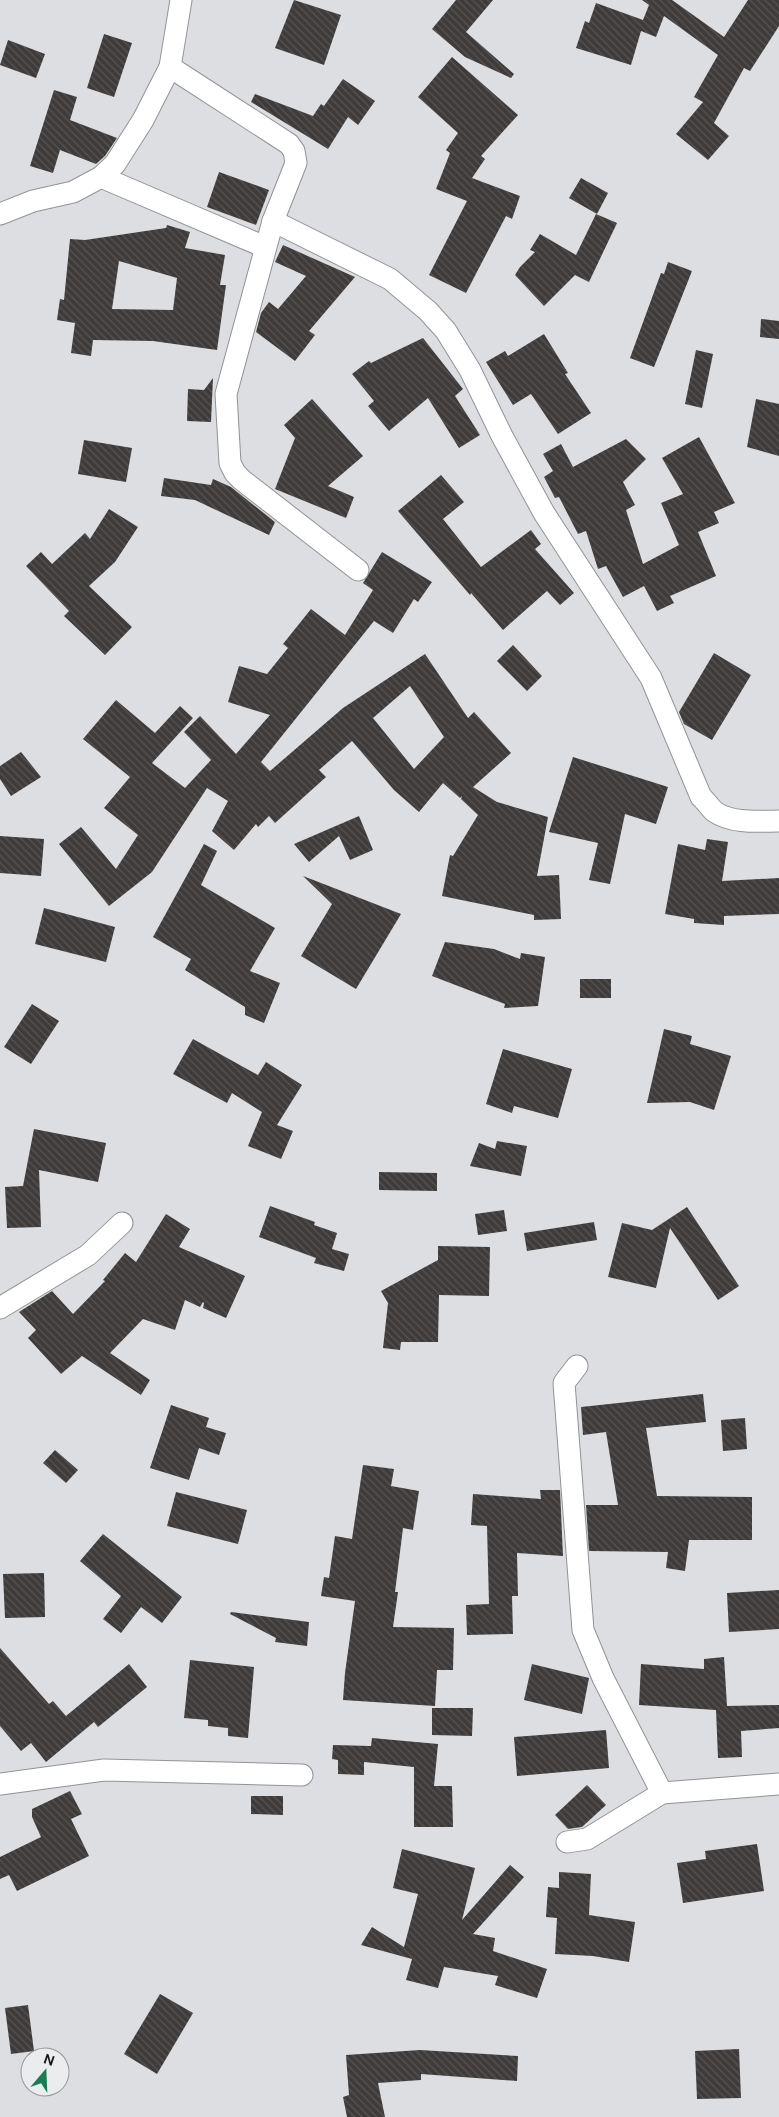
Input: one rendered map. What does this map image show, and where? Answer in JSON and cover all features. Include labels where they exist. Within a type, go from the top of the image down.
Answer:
[{"type":"street","points":[[0,214],[33,201],[73,192],[101,177],[115,164],[143,120],[170,67],[181,0]]},
{"type":"street","points":[[170,67],[289,144],[294,151],[296,163],[265,247],[226,394],[230,463],[235,473],[242,480],[358,570]]},
{"type":"street","points":[[101,177],[265,247]]},
{"type":"street","points":[[273,221],[390,279],[428,311],[446,331],[470,370],[502,436],[544,513],[650,678],[701,796],[715,812],[731,818],[744,821],[779,821]]},
{"type":"street","points":[[0,1308],[88,1255],[122,1223]]},
{"type":"street","points":[[577,1366],[564,1383],[583,1630],[603,1678],[662,1793]]},
{"type":"street","points":[[0,1784],[104,1770],[302,1775]]},
{"type":"street","points":[[567,1842],[587,1839],[662,1793],[779,1784]]},
{"type":"building","points":[[294,0],[341,15],[324,65],[275,48]]},
{"type":"building","points":[[456,0],[493,0],[466,32],[514,74],[511,78],[465,57],[432,29]]},
{"type":"building","points":[[642,0],[672,0],[724,37],[748,0],[779,0],[779,26],[750,71],[744,68],[714,123],[729,136],[708,160],[676,134],[703,102],[694,97],[718,55],[664,16],[656,37],[641,31],[631,65],[576,48],[585,21],[589,23],[596,3],[643,20],[649,5]]},
{"type":"building","points":[[104,34],[132,43],[114,97],[87,88]]},
{"type":"building","points":[[8,40],[45,54],[36,78],[0,65]]},
{"type":"building","points":[[452,57],[518,115],[481,156],[485,159],[472,178],[520,196],[512,219],[506,216],[466,293],[429,275],[467,201],[436,189],[450,153],[446,150],[458,133],[418,97]]},
{"type":"building","points":[[343,79],[375,101],[358,125],[348,117],[328,149],[251,102],[255,94],[313,116],[321,104],[324,106]]},
{"type":"building","points":[[54,90],[77,97],[70,120],[117,138],[105,156],[96,164],[60,150],[53,173],[30,166]]},
{"type":"building","points":[[219,172],[269,190],[256,225],[207,207]]},
{"type":"building","points":[[581,178],[608,193],[597,214],[569,198]]},
{"type":"building","points":[[596,214],[617,223],[589,282],[575,275],[544,306],[515,275],[535,252],[530,250],[540,234],[576,255]]},
{"type":"building","points":[[167,225],[190,232],[185,248],[225,255],[220,285],[226,285],[217,350],[153,341],[93,340],[91,356],[71,353],[75,323],[57,320],[60,299],[64,300],[70,239],[85,240],[166,228]],"holes":[[[119,261],[177,278],[173,310],[112,309]]]},
{"type":"building","points":[[283,245],[355,277],[309,331],[315,335],[295,361],[256,332],[261,313],[269,302],[278,309],[306,276],[275,262]]},
{"type":"building","points":[[668,262],[692,271],[654,367],[630,358],[661,273],[664,274]]},
{"type":"building","points":[[761,319],[779,321],[779,339],[760,337]]},
{"type":"building","points":[[544,334],[568,373],[565,374],[591,413],[558,434],[531,394],[513,405],[486,362],[505,351],[508,356]]},
{"type":"building","points":[[423,338],[463,389],[455,396],[480,435],[459,448],[428,398],[389,431],[368,406],[374,401],[352,374],[369,361],[371,363]]},
{"type":"building","points":[[696,350],[713,354],[702,408],[685,404]]},
{"type":"building","points":[[213,378],[211,422],[187,421],[188,389],[204,390]]},
{"type":"building","points":[[312,399],[363,456],[328,486],[354,497],[346,518],[275,489],[295,438],[284,425]]},
{"type":"building","points":[[756,399],[779,404],[779,456],[747,447]]},
{"type":"building","points":[[699,437],[735,503],[714,512],[719,523],[698,532],[716,576],[670,596],[674,603],[657,611],[644,586],[623,597],[606,566],[598,569],[586,531],[578,534],[559,497],[555,498],[544,477],[553,471],[543,454],[561,444],[573,467],[626,439],[646,459],[623,482],[635,505],[626,510],[643,564],[679,545],[661,503],[683,494],[662,458]]},
{"type":"building","points":[[84,440],[132,448],[126,482],[78,474]]},
{"type":"building","points":[[441,475],[464,502],[443,519],[481,567],[531,530],[541,544],[535,549],[574,593],[560,605],[547,591],[503,630],[471,593],[470,595],[398,511]]},
{"type":"building","points":[[164,478],[211,485],[213,479],[231,487],[275,522],[269,535],[195,500],[161,496]]},
{"type":"building","points":[[109,509],[138,527],[115,562],[89,586],[132,627],[105,655],[64,616],[69,611],[26,566],[41,552],[52,564],[85,533],[90,539]]},
{"type":"building","points":[[382,552],[432,582],[418,602],[414,599],[393,633],[374,621],[261,762],[270,771],[343,708],[425,654],[468,718],[474,712],[511,753],[473,787],[497,802],[548,817],[537,876],[559,875],[561,919],[534,920],[534,915],[442,896],[450,855],[453,856],[478,815],[461,799],[462,796],[460,798],[443,783],[419,812],[394,790],[352,741],[319,770],[326,777],[275,823],[269,816],[258,827],[256,824],[234,850],[212,831],[228,801],[207,788],[152,872],[109,906],[59,844],[81,827],[116,869],[138,835],[104,808],[130,777],[83,739],[116,700],[155,733],[180,706],[193,718],[152,763],[185,788],[211,760],[184,732],[200,716],[236,754],[270,715],[228,702],[239,666],[267,674],[288,648],[283,644],[311,609],[345,635],[373,590],[363,583]],"holes":[[[410,686],[444,737],[414,769],[373,718]]]},
{"type":"building","points":[[513,645],[542,676],[527,691],[497,661]]},
{"type":"building","points":[[714,653],[751,675],[712,740],[684,724],[679,712]]},
{"type":"building","points":[[21,752],[41,777],[11,796],[0,779],[0,766]]},
{"type":"building","points":[[573,757],[668,787],[656,824],[625,814],[610,884],[589,880],[598,843],[549,832]]},
{"type":"building","points":[[359,816],[373,850],[350,860],[339,836],[309,862],[294,844]]},
{"type":"building","points":[[0,836],[44,839],[41,876],[0,873]]},
{"type":"building","points":[[707,839],[728,842],[722,881],[779,878],[779,914],[724,916],[724,925],[694,923],[694,919],[665,914],[678,844],[705,850]]},
{"type":"building","points":[[204,844],[217,851],[201,885],[275,928],[250,971],[280,983],[264,1023],[245,1015],[245,1007],[185,970],[191,959],[153,937]]},
{"type":"building","points":[[303,876],[401,914],[356,989],[301,956],[332,904]]},
{"type":"building","points":[[44,908],[115,927],[106,962],[35,944]]},
{"type":"building","points":[[445,942],[494,949],[520,959],[521,953],[545,957],[538,1006],[504,1008],[505,1004],[432,976]]},
{"type":"building","points":[[580,979],[611,979],[611,998],[580,998]]},
{"type":"building","points":[[32,1004],[59,1021],[31,1064],[4,1047]]},
{"type":"building","points":[[664,1029],[692,1036],[690,1044],[731,1056],[714,1110],[690,1102],[647,1103]]},
{"type":"building","points":[[193,1039],[258,1075],[266,1062],[302,1085],[277,1125],[293,1131],[281,1159],[248,1146],[262,1112],[232,1093],[227,1103],[173,1074]]},
{"type":"building","points":[[503,1049],[572,1069],[558,1118],[514,1106],[512,1113],[486,1104]]},
{"type":"building","points":[[34,1129],[106,1143],[98,1182],[39,1170],[41,1227],[7,1228],[5,1187],[23,1186]]},
{"type":"building","points":[[497,1141],[527,1146],[521,1176],[470,1166],[479,1143],[495,1149]]},
{"type":"building","points":[[379,1172],[437,1173],[437,1191],[379,1190]]},
{"type":"building","points":[[270,1206],[315,1222],[314,1225],[337,1233],[332,1249],[349,1254],[344,1271],[314,1263],[316,1258],[259,1237]]},
{"type":"building","points":[[687,1207],[739,1286],[718,1300],[670,1228],[656,1288],[608,1277],[622,1223],[652,1230]]},
{"type":"building","points":[[504,1210],[507,1231],[478,1235],[475,1214]]},
{"type":"building","points":[[166,1214],[190,1229],[179,1247],[245,1276],[226,1318],[203,1308],[203,1302],[200,1307],[185,1300],[175,1330],[143,1319],[110,1353],[150,1380],[141,1395],[82,1356],[61,1374],[28,1338],[36,1330],[19,1312],[52,1291],[73,1314],[105,1281],[103,1280],[125,1253],[136,1262]]},
{"type":"building","points":[[594,1222],[597,1240],[527,1251],[524,1233]]},
{"type":"building","points":[[438,1246],[490,1247],[489,1296],[439,1295],[438,1342],[401,1342],[400,1350],[383,1348],[388,1303],[381,1291],[438,1260]]},
{"type":"building","points":[[703,1394],[706,1422],[646,1428],[657,1496],[752,1497],[752,1540],[689,1540],[685,1571],[666,1568],[668,1552],[589,1551],[586,1505],[618,1505],[606,1432],[583,1435],[581,1407]]},
{"type":"building","points":[[171,1405],[209,1418],[206,1427],[226,1433],[219,1455],[199,1448],[189,1480],[150,1468]]},
{"type":"building","points":[[745,1418],[747,1449],[723,1451],[721,1420]]},
{"type":"building","points":[[55,1450],[78,1470],[66,1483],[43,1463]]},
{"type":"building","points":[[363,1465],[394,1469],[391,1486],[419,1491],[413,1530],[403,1528],[395,1592],[398,1592],[393,1627],[454,1628],[453,1670],[437,1670],[435,1706],[343,1700],[355,1601],[321,1596],[324,1577],[329,1578],[335,1536],[352,1539]]},
{"type":"building","points":[[540,1490],[560,1490],[563,1556],[517,1553],[518,1596],[512,1596],[513,1634],[467,1635],[466,1605],[489,1604],[487,1526],[471,1525],[473,1494],[541,1499]]},
{"type":"building","points":[[176,1492],[247,1510],[238,1544],[167,1526]]},
{"type":"building","points":[[103,1534],[182,1597],[162,1623],[141,1607],[121,1633],[103,1619],[121,1596],[80,1561]]},
{"type":"building","points":[[44,1573],[45,1617],[5,1618],[3,1574]]},
{"type":"building","points":[[779,1590],[779,1629],[729,1632],[727,1593]]},
{"type":"building","points":[[231,1612],[309,1622],[307,1646],[275,1642],[276,1638],[230,1614]]},
{"type":"building","points":[[0,1648],[49,1704],[53,1701],[66,1716],[129,1664],[147,1687],[98,1727],[94,1722],[46,1762],[31,1743],[21,1751],[0,1726]]},
{"type":"building","points":[[724,1657],[727,1706],[779,1705],[779,1728],[741,1731],[742,1757],[718,1758],[716,1710],[639,1705],[641,1664],[704,1669],[704,1659]]},
{"type":"building","points":[[190,1660],[254,1667],[248,1738],[228,1736],[228,1728],[208,1726],[208,1720],[184,1718]]},
{"type":"building","points":[[532,1664],[589,1678],[582,1714],[524,1700]]},
{"type":"building","points":[[432,1708],[473,1708],[472,1736],[432,1735]]},
{"type":"building","points":[[606,1730],[609,1768],[517,1776],[514,1737]]},
{"type":"building","points":[[372,1738],[438,1744],[434,1786],[452,1786],[453,1827],[414,1827],[414,1767],[364,1762],[364,1775],[338,1774],[338,1760],[332,1759],[333,1745],[371,1746]]},
{"type":"building","points":[[587,1785],[606,1805],[582,1827],[568,1829],[555,1815]]},
{"type":"building","points":[[70,1791],[82,1814],[71,1819],[89,1856],[17,1891],[9,1875],[0,1879],[0,1857],[41,1837],[32,1817],[32,1809]]},
{"type":"building","points":[[251,1796],[283,1796],[283,1815],[251,1814]]},
{"type":"building","points":[[757,1844],[764,1891],[683,1903],[677,1863],[706,1859],[705,1851]]},
{"type":"building","points":[[402,1849],[475,1868],[462,1920],[510,1865],[524,1877],[473,1934],[495,1938],[493,1951],[547,1969],[537,1998],[495,1985],[498,1976],[444,1967],[438,1988],[406,1980],[412,1959],[361,1945],[372,1927],[404,1947],[418,1894],[393,1888]]},
{"type":"building","points":[[559,1872],[591,1874],[589,1915],[635,1922],[629,1962],[593,1956],[555,1954],[557,1918],[546,1917],[548,1887],[559,1888]]},
{"type":"building","points":[[160,1994],[193,2013],[157,2074],[124,2054]]},
{"type":"building","points":[[28,2005],[33,2047],[20,2047],[20,2053],[11,2054],[5,2008]]},
{"type":"building","points":[[739,2049],[741,2098],[697,2099],[695,2051]]},
{"type":"building","points":[[420,2050],[518,2056],[517,2081],[421,2074],[421,2080],[378,2083],[385,2117],[347,2117],[343,2097],[349,2095],[346,2055]]}]
